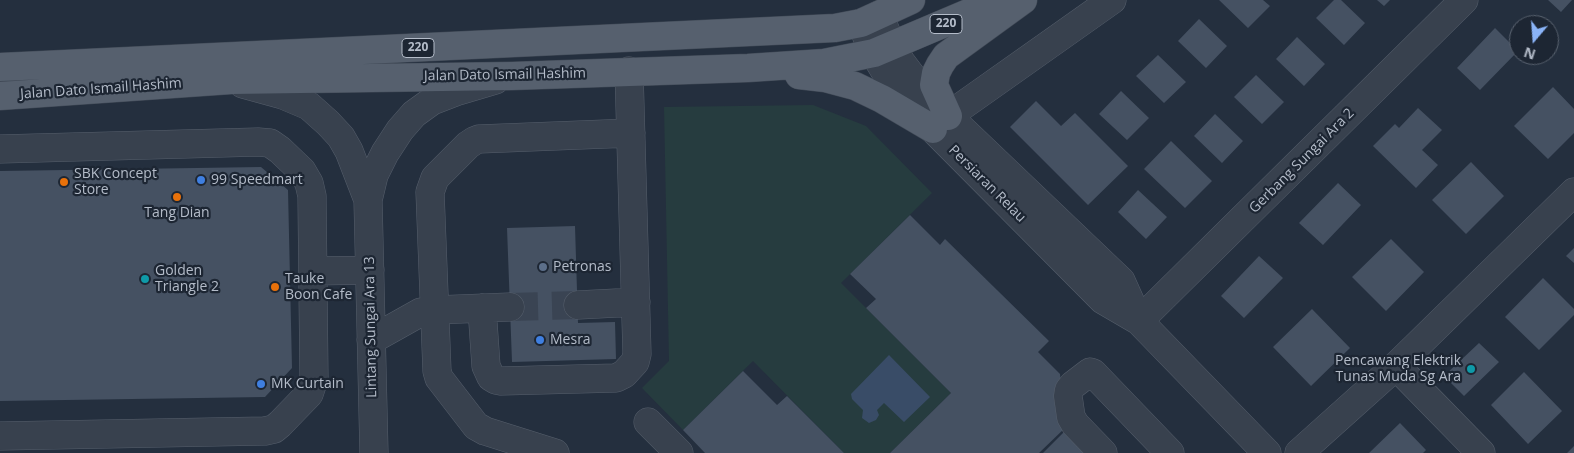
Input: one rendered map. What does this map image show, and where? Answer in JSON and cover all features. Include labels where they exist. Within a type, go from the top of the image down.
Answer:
[{"type":"main road","name":"Jalan Dato Ismail Hashim","points":[[0,68],[835,28],[870,19],[911,0]]},
{"type":"main road","name":"Jalan Dato Ismail Hashim","points":[[0,96],[230,80],[512,76],[748,68],[824,63],[883,50],[1000,0]]},
{"type":"main road","points":[[940,123],[934,85],[936,74],[946,56],[1023,0]]},
{"type":"main road","points":[[748,68],[825,78],[855,86],[940,123]]},
{"type":"street","points":[[940,123],[1112,0]]},
{"type":"street","name":"Gerbang Sungai Ara 2","points":[[1139,321],[1464,0]]},
{"type":"street","name":"Persiaran Relau","points":[[870,19],[883,50],[895,88],[940,123],[1103,300],[1139,321],[1267,453]]},
{"type":"street","points":[[482,308],[486,366],[491,377],[502,381],[616,378],[624,374],[636,358],[629,72]]},
{"type":"street","name":"Lintang Sungai Ara 13","points":[[374,453],[368,200],[374,175],[400,130],[414,114],[432,101],[458,91],[512,76]]},
{"type":"street","name":"Lintang Sungai Ara 13","points":[[230,80],[284,94],[309,106],[341,137],[357,168],[368,200]]},
{"type":"street","points":[[556,453],[485,431],[476,426],[442,383],[437,371],[430,192],[435,178],[468,146],[479,139],[630,133]]},
{"type":"street","points":[[0,149],[258,142],[270,143],[280,150],[302,171],[309,183],[312,196],[314,379],[309,394],[280,424],[265,431],[118,443],[0,436]]},
{"type":"street","points":[[1299,453],[1396,366],[1574,192]]},
{"type":"street","points":[[313,271],[370,270]]},
{"type":"street","points":[[578,305],[636,302]]},
{"type":"street","points":[[371,340],[421,312],[510,307]]},
{"type":"street","points":[[1396,366],[1481,453]]},
{"type":"street","points":[[1103,453],[1074,424],[1071,416],[1068,396],[1070,390],[1073,385],[1090,372],[1170,453]]},
{"type":"street","points":[[648,422],[679,453]]},
{"type":"green space","points":[[813,105],[866,126],[932,193],[841,283],[951,393],[890,453],[844,453],[753,361],[683,430],[642,388],[669,361],[664,107]]},
{"type":"water","points":[[889,355],[930,397],[904,422],[884,403],[877,410],[879,415],[876,420],[869,423],[862,418],[863,410],[852,399],[851,394]]},
{"type":"building","points":[[1219,0],[1263,0],[1270,6],[1248,28]]},
{"type":"building","points":[[1334,0],[1341,0],[1365,23],[1344,45],[1316,18]]},
{"type":"building","points":[[1377,0],[1390,0],[1384,6]]},
{"type":"building","points":[[1548,0],[1572,0],[1561,12]]},
{"type":"building","points":[[1199,19],[1227,46],[1206,68],[1178,41]]},
{"type":"building","points":[[1495,28],[1509,42],[1509,60],[1480,90],[1457,68]]},
{"type":"building","points":[[1297,37],[1325,64],[1304,86],[1276,59]]},
{"type":"building","points":[[1158,55],[1186,82],[1164,103],[1136,76]]},
{"type":"building","points":[[1256,75],[1284,102],[1262,124],[1234,97]]},
{"type":"building","points":[[1553,87],[1574,109],[1574,133],[1548,159],[1514,126]]},
{"type":"building","points":[[1121,91],[1149,118],[1127,140],[1099,114]]},
{"type":"building","points":[[1036,101],[1061,126],[1075,113],[1128,166],[1088,205],[1010,127]]},
{"type":"building","points":[[1418,108],[1442,130],[1422,150],[1438,165],[1416,188],[1373,146],[1395,124],[1399,128]]},
{"type":"building","points":[[1215,114],[1243,141],[1222,163],[1194,136]]},
{"type":"building","points":[[1171,141],[1212,181],[1185,208],[1144,169]]},
{"type":"building","points":[[1471,162],[1504,196],[1466,234],[1432,200]]},
{"type":"building","name":"Golden Triangle 2","points":[[261,167],[288,190],[292,368],[265,397],[0,401],[0,171]]},
{"type":"building","points":[[1338,183],[1361,205],[1323,245],[1299,223]]},
{"type":"building","points":[[1138,190],[1167,217],[1146,239],[1118,212]]},
{"type":"building","points":[[910,215],[940,245],[945,239],[1049,341],[1038,352],[1060,374],[1066,427],[1039,453],[890,453],[951,393],[866,308],[876,299],[850,274]]},
{"type":"building","name":"Petronas","points":[[575,226],[578,323],[615,322],[616,359],[512,362],[507,228]]},
{"type":"building","points":[[1391,239],[1424,272],[1386,311],[1352,277]]},
{"type":"building","points":[[1574,248],[1574,263],[1566,256]]},
{"type":"building","points":[[1259,256],[1283,278],[1244,318],[1221,296]]},
{"type":"building","points":[[1543,278],[1574,309],[1574,315],[1539,350],[1505,317]]},
{"type":"building","points":[[1312,309],[1350,348],[1311,386],[1273,347]]},
{"type":"building","name":"Pencawang Elektrik Tunas Muda Sg Ara","points":[[1479,343],[1499,362],[1464,396],[1444,376]]},
{"type":"building","points":[[743,371],[777,405],[787,396],[844,453],[705,453],[683,430]]},
{"type":"building","points":[[1524,372],[1562,411],[1528,444],[1491,405]]},
{"type":"building","points":[[1400,423],[1426,450],[1423,453],[1369,453]]},
{"type":"building","points":[[1066,430],[1088,453],[1043,453]]},
{"type":"building","points":[[1574,446],[1574,453],[1567,453]]},
{"type":"tunnel","points":[[510,307],[578,305]]},
{"type":"place","name":"99 Speedmart","points":[[201,180]]},
{"type":"place","name":"SBK Concept Store","points":[[64,182]]},
{"type":"place","name":"Tang Dian","points":[[177,197]]},
{"type":"place","name":"Petronas","points":[[543,267]]},
{"type":"place","name":"Golden Triangle 2","points":[[145,279]]},
{"type":"place","name":"Tauke Boon Cafe","points":[[275,287]]},
{"type":"place","name":"Mesra","points":[[540,340]]},
{"type":"place","name":"Pencawang Elektrik Tunas Muda Sg Ara","points":[[1471,369]]},
{"type":"place","name":"MK Curtain","points":[[261,384]]}]
